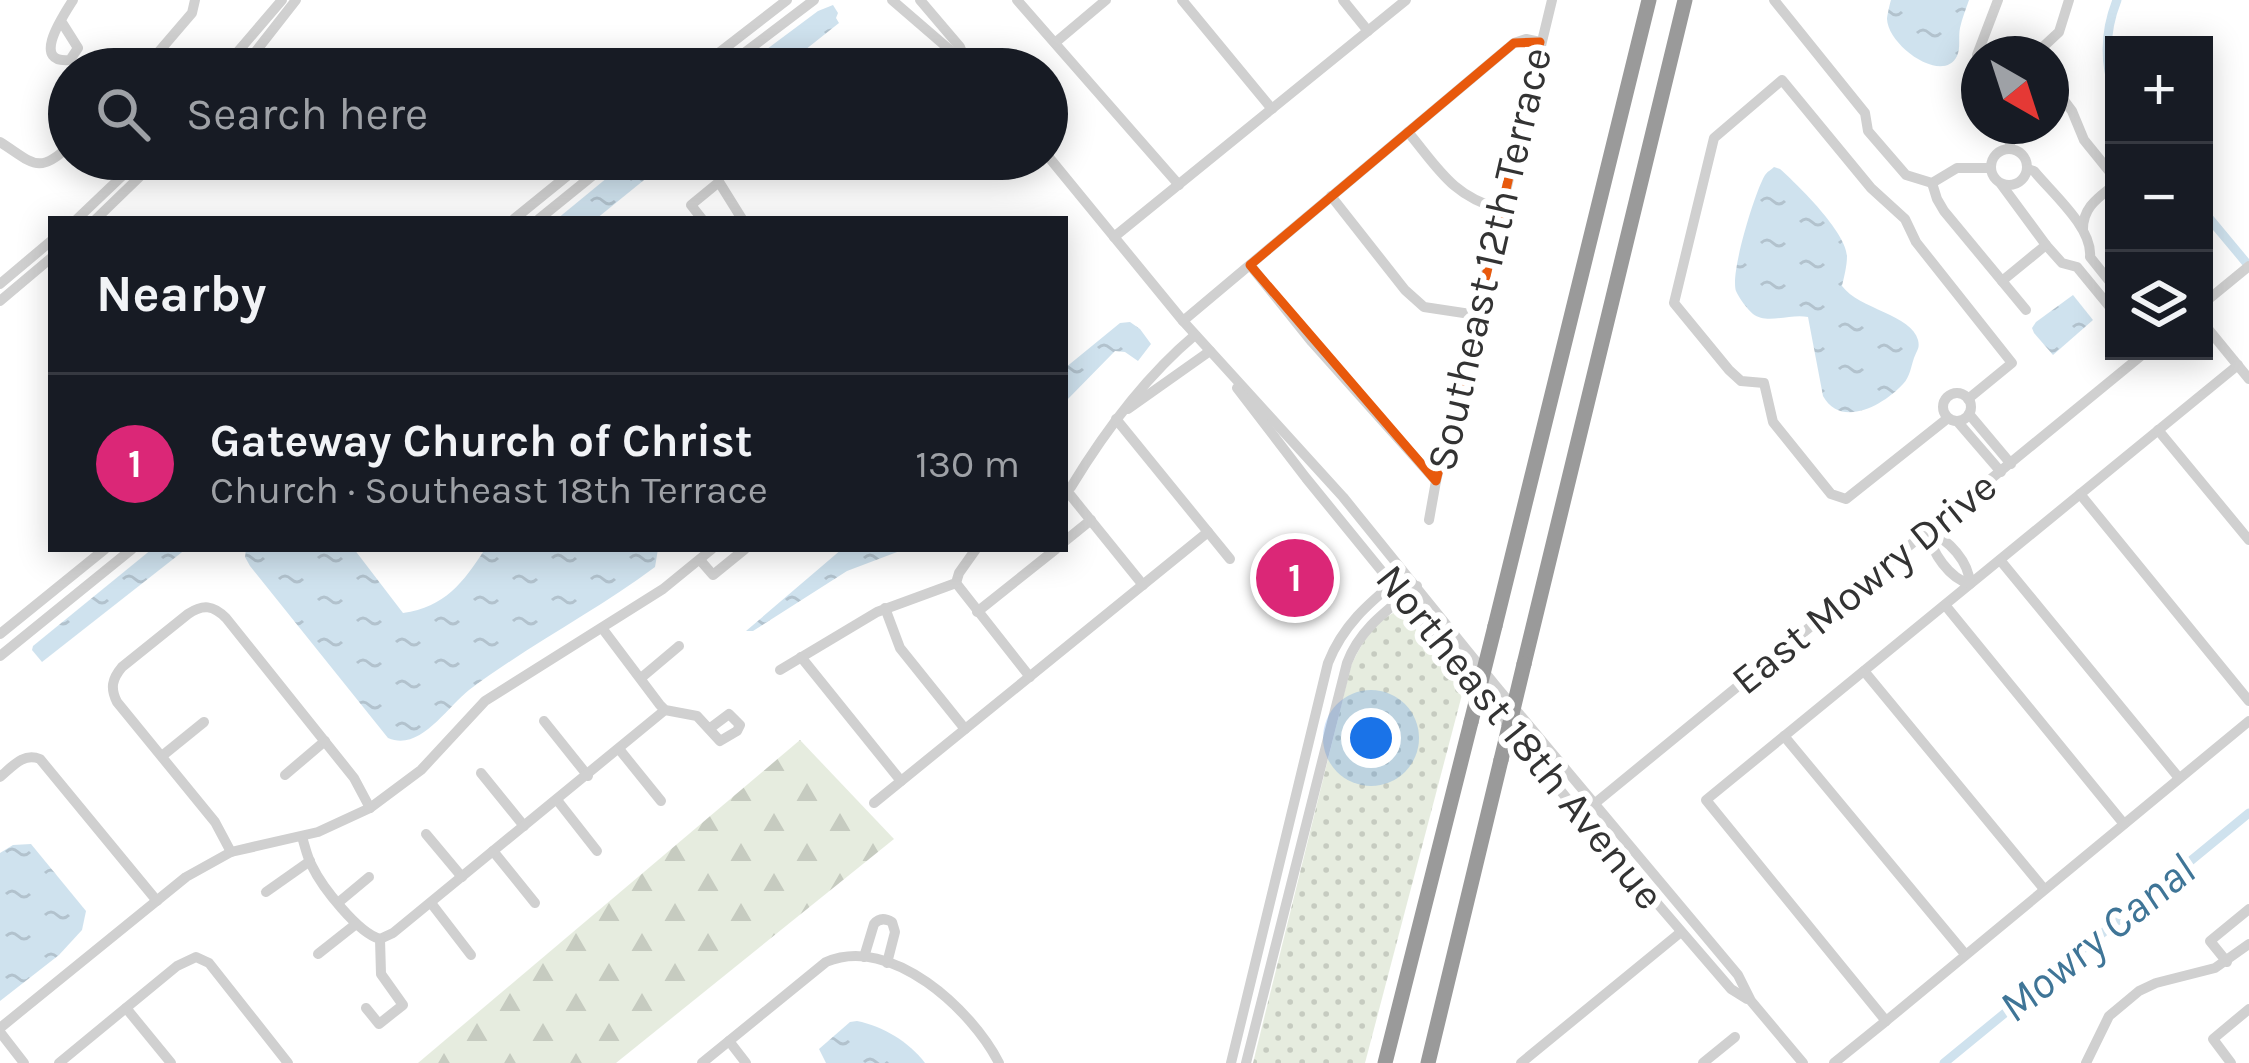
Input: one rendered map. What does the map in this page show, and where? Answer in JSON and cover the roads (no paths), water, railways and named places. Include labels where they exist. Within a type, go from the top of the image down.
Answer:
[{"type":"highway","points":[[1385,1063],[1649,0]]},
{"type":"highway","points":[[1428,1063],[1685,0]]},
{"type":"street","points":[[61,21],[74,0]]},
{"type":"street","points":[[241,48],[282,0]]},
{"type":"street","points":[[258,48],[296,0]]},
{"type":"street","points":[[725,48],[787,0]]},
{"type":"street","points":[[751,48],[814,0]]},
{"type":"street","points":[[892,0],[945,48]]},
{"type":"street","points":[[920,0],[960,48]]},
{"type":"street","points":[[1017,0],[1061,48]]},
{"type":"street","points":[[1056,42],[1106,0]]},
{"type":"street","points":[[1182,0],[1272,109]]},
{"type":"street","points":[[1343,0],[1368,31]]},
{"type":"street","points":[[1114,237],[1406,0]]},
{"type":"street","name":"Southeast 12th Terrace","points":[[1429,520],[1552,0]]},
{"type":"street","points":[[1774,0],[1865,113],[1868,131],[1906,175],[1932,183],[1957,168],[1990,169]]},
{"type":"street","points":[[1984,36],[1998,0]]},
{"type":"street","points":[[2055,36],[2069,0]]},
{"type":"street","points":[[163,48],[195,3]]},
{"type":"street","points":[[1183,321],[1514,43],[1540,42]]},
{"type":"street","points":[[1068,56],[1179,185]]},
{"type":"street","points":[[1968,399],[2012,363],[1916,242],[1906,219],[1871,188],[1782,80],[1714,137],[1674,303],[1741,381],[1764,383],[1773,422],[1840,499],[1958,418],[1971,406],[1960,394],[1948,397],[1943,410],[1958,418],[2006,468]]},
{"type":"street","points":[[2069,106],[2084,140],[2105,169]]},
{"type":"street","points":[[1408,132],[1459,192],[1500,209]]},
{"type":"street","points":[[0,142],[32,162],[48,162]]},
{"type":"street","points":[[2010,144],[2011,149]]},
{"type":"street","points":[[2001,184],[2018,183],[2027,169],[2025,158],[2011,149],[1994,157],[1990,169],[1996,180],[2062,262],[2077,267],[2105,301]]},
{"type":"street","points":[[2027,169],[2034,171],[2083,229],[2090,257],[2105,276]]},
{"type":"street","points":[[80,216],[118,180]]},
{"type":"street","points":[[99,216],[136,180]]},
{"type":"street","points":[[518,216],[563,180]]},
{"type":"street","points":[[543,216],[587,180]]},
{"type":"street","name":"Northeast 18th Avenue","points":[[1067,180],[1195,335],[1311,458],[1738,975],[1751,1001],[1803,1063]]},
{"type":"street","points":[[700,216],[691,205],[719,182],[740,216]]},
{"type":"street","points":[[1932,183],[1944,211],[2026,310]]},
{"type":"street","points":[[2083,229],[2090,204],[2105,190]]},
{"type":"street","points":[[1331,196],[1405,290],[1424,307],[1477,315]]},
{"type":"street","points":[[0,284],[48,244]]},
{"type":"street","points":[[2002,281],[2046,244]]},
{"type":"street","points":[[2077,267],[2090,257]]},
{"type":"street","points":[[0,301],[48,261]]},
{"type":"street","points":[[1250,265],[1436,481]]},
{"type":"street","points":[[2213,296],[2244,270]]},
{"type":"street","points":[[1068,488],[1138,392],[1195,335]]},
{"type":"street","points":[[2213,335],[2249,379]]},
{"type":"street","points":[[1120,415],[1210,351]]},
{"type":"street","name":"Northeast 18th Avenue","points":[[1210,351],[1581,815],[1730,988],[1751,1001]]},
{"type":"street","name":"East Mowry Drive","points":[[1581,815],[2136,360]]},
{"type":"street","points":[[1886,1021],[1706,800],[2238,365]]},
{"type":"street","points":[[1120,415],[1231,559]]},
{"type":"street","points":[[2158,430],[2249,540]]},
{"type":"street","points":[[1068,493],[1143,584]]},
{"type":"street","points":[[2080,494],[2249,701]]},
{"type":"street","points":[[1068,539],[1091,520]]},
{"type":"street","points":[[874,803],[1208,532]]},
{"type":"street","points":[[1928,532],[1943,537],[1956,553],[1970,571],[1970,584],[1958,580],[1931,547],[1928,532]]},
{"type":"street","points":[[1,630],[101,552]]},
{"type":"street","points":[[0,656],[128,552]]},
{"type":"street","points":[[24,1063],[0,1030],[194,872],[231,852],[302,837],[370,808],[414,776],[485,701],[663,589],[709,552]]},
{"type":"street","points":[[700,560],[713,575],[741,552]]},
{"type":"street","points":[[780,670],[885,608],[956,583],[974,552]]},
{"type":"street","points":[[977,612],[1052,552]]},
{"type":"street","points":[[1944,563],[1956,553]]},
{"type":"street","points":[[2000,560],[2179,778]]},
{"type":"street","points":[[1231,1063],[1328,663],[1358,612],[1406,573]]},
{"type":"street","points":[[956,583],[1030,676]]},
{"type":"street","points":[[1246,1063],[1343,673],[1366,629],[1417,586]]},
{"type":"street","points":[[1945,605],[2124,824]]},
{"type":"street","points":[[231,852],[215,822],[113,693],[112,682],[125,664],[205,606],[226,618],[326,741],[370,808]]},
{"type":"street","points":[[885,608],[899,648],[965,729]]},
{"type":"street","points":[[602,628],[665,710],[694,715],[709,729]]},
{"type":"street","points":[[641,678],[679,646]]},
{"type":"street","points":[[801,657],[901,781]]},
{"type":"street","points":[[1864,671],[2044,889]]},
{"type":"street","points":[[302,837],[310,861],[338,902],[367,934],[380,939],[462,878],[665,710]]},
{"type":"street","points":[[1834,1063],[2249,721]]},
{"type":"street","points":[[162,756],[204,722]]},
{"type":"street","points":[[544,722],[588,776]]},
{"type":"street","points":[[1784,736],[1965,954]]},
{"type":"street","points":[[285,775],[326,741]]},
{"type":"street","points":[[619,749],[661,801]]},
{"type":"street","points":[[0,777],[23,758],[34,756],[46,764],[157,901]]},
{"type":"street","points":[[482,772],[524,826]]},
{"type":"street","points":[[556,800],[597,851]]},
{"type":"street","points":[[426,834],[462,878]]},
{"type":"street","points":[[493,851],[536,903]]},
{"type":"street","points":[[266,892],[310,861]]},
{"type":"street","points":[[338,902],[369,877]]},
{"type":"street","points":[[430,903],[472,955]]},
{"type":"street","points":[[2227,962],[2210,941],[2249,909]]},
{"type":"street","points":[[318,954],[356,923]]},
{"type":"street","points":[[1521,1063],[1681,932]]},
{"type":"street","points":[[366,1008],[380,1024],[403,1005],[381,974],[380,939]]},
{"type":"street","points":[[2086,1063],[2109,1016],[2139,991],[2227,962],[2249,944]]},
{"type":"street","points":[[59,1063],[185,961],[199,957],[209,963],[288,1063]]},
{"type":"street","points":[[710,1060],[826,962],[842,957],[875,960],[930,984],[981,1033],[999,1063]]},
{"type":"street","points":[[126,1007],[171,1063]]},
{"type":"street","points":[[2231,1063],[2213,1039],[2249,1009]]},
{"type":"street","points":[[1703,1063],[1735,1036]]},
{"type":"street","points":[[729,1041],[746,1063]]},
{"type":"water","points":[[1891,0],[1969,0],[1958,53],[1950,64],[1917,59],[1896,40],[1887,19]]},
{"type":"water","points":[[833,5],[839,23],[807,48],[768,48]]},
{"type":"water","points":[[1774,167],[1809,197],[1839,235],[1847,256],[1842,286],[1860,301],[1906,324],[1918,340],[1905,381],[1874,406],[1851,412],[1831,406],[1823,396],[1808,317],[1759,317],[1736,291],[1736,269],[1748,219],[1762,181]]},
{"type":"water","points":[[604,180],[644,180],[600,216],[561,216]]},
{"type":"water","points":[[2073,295],[2093,320],[2053,355],[2032,328]]},
{"type":"water","points":[[1130,322],[1151,344],[1138,361],[1115,351],[1068,399],[1068,366],[1120,323]]},
{"type":"water","points":[[148,552],[182,552],[42,662],[33,646]]},
{"type":"water","points":[[246,552],[356,552],[403,613],[452,592],[483,552],[658,552],[655,567],[469,690],[422,734],[400,741],[388,738]]},
{"type":"water","points":[[838,552],[897,552],[847,571],[746,631]]},
{"type":"water","points":[[31,844],[86,911],[82,930],[59,955],[0,1001],[0,853],[13,845]]},
{"type":"water","points":[[857,1021],[895,1036],[925,1063],[826,1063],[819,1049]]},
{"type":"waterway","name":"Mowry Canal","points":[[2108,36],[2117,0]]},
{"type":"waterway","name":"Mowry Canal","points":[[2213,223],[2249,266]]},
{"type":"waterway","name":"Mowry Canal","points":[[1944,1063],[2249,813]]},
{"type":"place","name":"Gateway Church of Christ","points":[[1295,578]]}]
